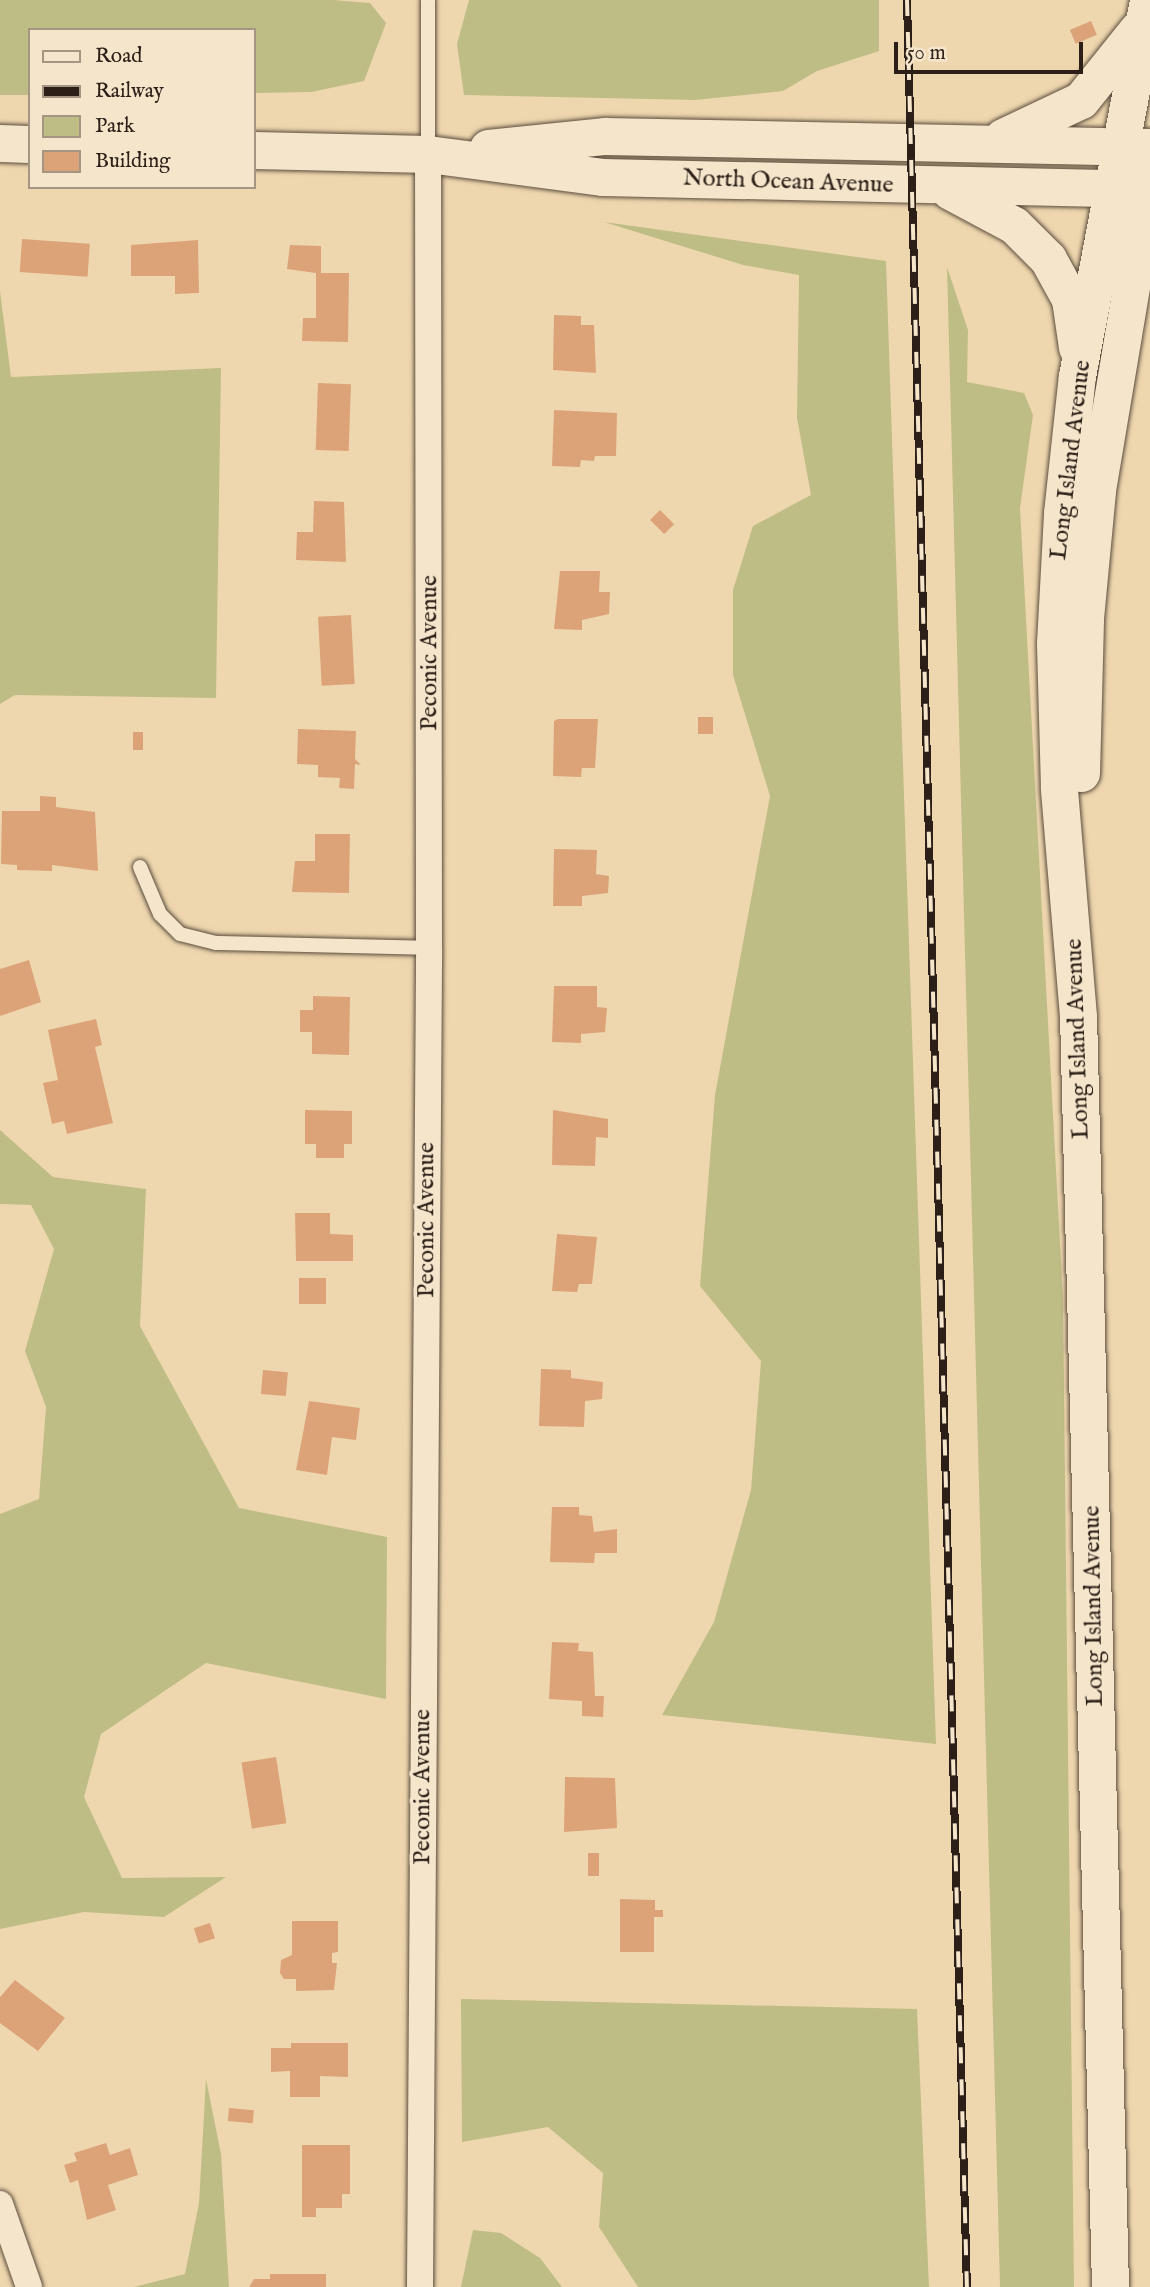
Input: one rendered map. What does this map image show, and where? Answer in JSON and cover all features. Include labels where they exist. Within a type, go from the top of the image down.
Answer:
[{"type":"street","points":[[986,142],[1034,127],[1081,100],[1115,64],[1146,9]]},
{"type":"street","name":"Long Island Avenue","points":[[1110,2287],[1074,924],[1059,788],[1055,643],[1062,513],[1140,185],[1136,147],[1146,9]]},
{"type":"street","name":"North Ocean Avenue","points":[[428,154],[605,136],[1136,147]]},
{"type":"street","points":[[0,143],[28,144]]},
{"type":"street","name":"North Ocean Avenue","points":[[256,150],[428,154],[603,177],[939,186],[1140,185]]},
{"type":"street","name":"Peconic Avenue","points":[[420,2287],[429,948],[428,154]]},
{"type":"street","points":[[939,186],[1014,225],[1048,259],[1076,322],[1094,381]]},
{"type":"street","points":[[1094,381],[1150,288]]},
{"type":"street","points":[[0,2204],[29,2287]]},
{"type":"lane","points":[[428,0],[428,154]]},
{"type":"lane","points":[[140,867],[160,914],[180,934],[216,943],[429,948]]},
{"type":"green space","points":[[0,0],[333,0],[370,3],[386,23],[364,81],[311,92],[256,93],[256,28],[28,28],[28,95],[0,95]]},
{"type":"green space","points":[[469,0],[879,0],[879,51],[817,71],[783,91],[695,100],[464,95],[457,44]]},
{"type":"green space","points":[[604,222],[886,261],[936,1744],[662,1715],[714,1622],[751,1490],[761,1361],[700,1286],[715,1095],[770,796],[733,675],[733,590],[753,526],[811,495],[797,418],[799,275],[743,265]]},
{"type":"green space","points":[[947,267],[968,330],[967,382],[1024,393],[1033,415],[1020,508],[1063,1298],[1074,2287],[1000,2287]]},
{"type":"green space","points":[[0,291],[11,377],[221,368],[216,698],[15,695],[0,704]]},
{"type":"green space","points":[[0,1130],[53,1177],[146,1189],[140,1326],[239,1508],[387,1537],[386,1699],[206,1663],[101,1734],[84,1797],[122,1878],[226,1877],[164,1917],[84,1912],[0,1929],[0,1514],[39,1499],[46,1407],[25,1351],[54,1249],[31,1205],[0,1204]]},
{"type":"green space","points":[[461,1999],[917,2009],[929,2287],[638,2287],[599,2227],[603,2173],[548,2127],[462,2142]]},
{"type":"green space","points":[[206,2079],[221,2154],[229,2287],[134,2287],[185,2274],[199,2203]]},
{"type":"green space","points":[[473,2230],[501,2233],[540,2258],[562,2287],[461,2287]]},
{"type":"building","points":[[1091,21],[1097,35],[1076,44],[1070,30]]},
{"type":"building","points":[[22,239],[90,244],[88,277],[20,272]]},
{"type":"building","points":[[198,240],[199,293],[175,294],[175,276],[131,276],[131,245]]},
{"type":"building","points":[[290,245],[321,246],[321,273],[349,273],[348,342],[302,341],[303,318],[316,318],[316,273],[287,269]]},
{"type":"building","points":[[554,315],[581,316],[581,325],[594,325],[596,373],[553,370]]},
{"type":"building","points":[[318,383],[351,384],[349,451],[316,450]]},
{"type":"building","points":[[554,410],[617,413],[616,456],[595,456],[594,461],[581,460],[580,467],[552,466]]},
{"type":"building","points":[[314,501],[344,502],[346,562],[296,560],[297,532],[313,532]]},
{"type":"building","points":[[660,510],[674,524],[664,534],[650,520]]},
{"type":"building","points":[[560,571],[600,571],[599,592],[610,592],[609,614],[582,620],[582,630],[554,629]]},
{"type":"building","points":[[351,615],[355,684],[322,686],[318,617]]},
{"type":"building","points":[[698,717],[713,717],[713,734],[698,734]]},
{"type":"building","points":[[598,719],[595,768],[582,768],[581,777],[553,776],[554,721]]},
{"type":"building","points":[[298,729],[356,731],[355,759],[361,765],[355,764],[354,789],[339,788],[340,778],[318,777],[318,765],[297,764]]},
{"type":"building","points":[[133,732],[143,732],[143,750],[133,750]]},
{"type":"building","points":[[40,796],[56,797],[56,807],[95,812],[98,871],[52,865],[52,871],[17,870],[17,865],[1,864],[2,811],[40,811]]},
{"type":"building","points":[[315,834],[350,834],[349,893],[292,892],[295,861],[315,861]]},
{"type":"building","points":[[554,849],[597,850],[596,874],[609,876],[608,893],[582,896],[582,906],[553,906]]},
{"type":"building","points":[[29,960],[41,1002],[0,1016],[0,969]]},
{"type":"building","points":[[554,986],[597,986],[597,1007],[607,1008],[605,1032],[581,1034],[581,1043],[552,1042]]},
{"type":"building","points":[[313,996],[350,997],[349,1055],[312,1054],[312,1032],[300,1032],[300,1010],[313,1010]]},
{"type":"building","points":[[96,1019],[102,1045],[95,1047],[113,1123],[67,1134],[64,1121],[52,1124],[43,1083],[58,1080],[48,1030]]},
{"type":"building","points":[[305,1110],[352,1111],[352,1144],[344,1144],[344,1158],[316,1158],[316,1144],[305,1144]]},
{"type":"building","points":[[553,1110],[608,1119],[608,1138],[596,1137],[595,1166],[552,1165]]},
{"type":"building","points":[[295,1213],[330,1213],[330,1234],[353,1235],[353,1261],[296,1261]]},
{"type":"building","points":[[557,1234],[597,1237],[592,1284],[579,1284],[577,1292],[552,1291]]},
{"type":"building","points":[[299,1278],[326,1278],[326,1304],[299,1304]]},
{"type":"building","points":[[541,1369],[571,1370],[571,1378],[603,1382],[602,1399],[585,1401],[584,1427],[539,1426]]},
{"type":"building","points":[[263,1370],[288,1372],[286,1396],[261,1394]]},
{"type":"building","points":[[309,1401],[360,1408],[356,1440],[332,1437],[327,1475],[296,1470]]},
{"type":"building","points":[[552,1507],[579,1507],[579,1515],[592,1516],[594,1532],[617,1529],[617,1553],[595,1553],[594,1563],[550,1562]]},
{"type":"building","points":[[552,1642],[579,1643],[578,1651],[593,1652],[595,1696],[604,1696],[603,1717],[582,1716],[582,1701],[549,1699]]},
{"type":"building","points":[[276,1757],[286,1823],[252,1829],[241,1762]]},
{"type":"building","points":[[565,1777],[615,1778],[617,1828],[564,1832]]},
{"type":"building","points":[[588,1853],[599,1853],[599,1876],[588,1876]]},
{"type":"building","points":[[620,1899],[655,1900],[655,1910],[663,1910],[663,1917],[654,1917],[654,1952],[620,1952]]},
{"type":"building","points":[[292,1921],[338,1921],[338,1952],[332,1953],[332,1963],[337,1963],[334,1990],[296,1991],[296,1979],[284,1979],[280,1973],[281,1960],[292,1955]]},
{"type":"building","points":[[210,1923],[215,1938],[199,1943],[194,1928]]},
{"type":"building","points":[[15,1980],[65,2018],[38,2051],[0,2023],[0,1997]]},
{"type":"building","points":[[291,2043],[348,2043],[348,2077],[320,2076],[320,2097],[290,2097],[290,2071],[271,2072],[271,2048],[291,2048]]},
{"type":"building","points":[[229,2108],[254,2110],[253,2123],[228,2121]]},
{"type":"building","points":[[106,2143],[110,2155],[130,2148],[138,2175],[108,2185],[116,2210],[87,2220],[78,2180],[70,2183],[64,2165],[77,2161],[74,2153]]},
{"type":"building","points":[[302,2145],[350,2145],[350,2194],[342,2194],[342,2208],[316,2208],[316,2217],[302,2217]]},
{"type":"building","points":[[270,2274],[326,2274],[326,2287],[249,2287],[254,2279],[270,2279]]},
{"type":"railway","points":[[907,0],[967,2287]]}]
